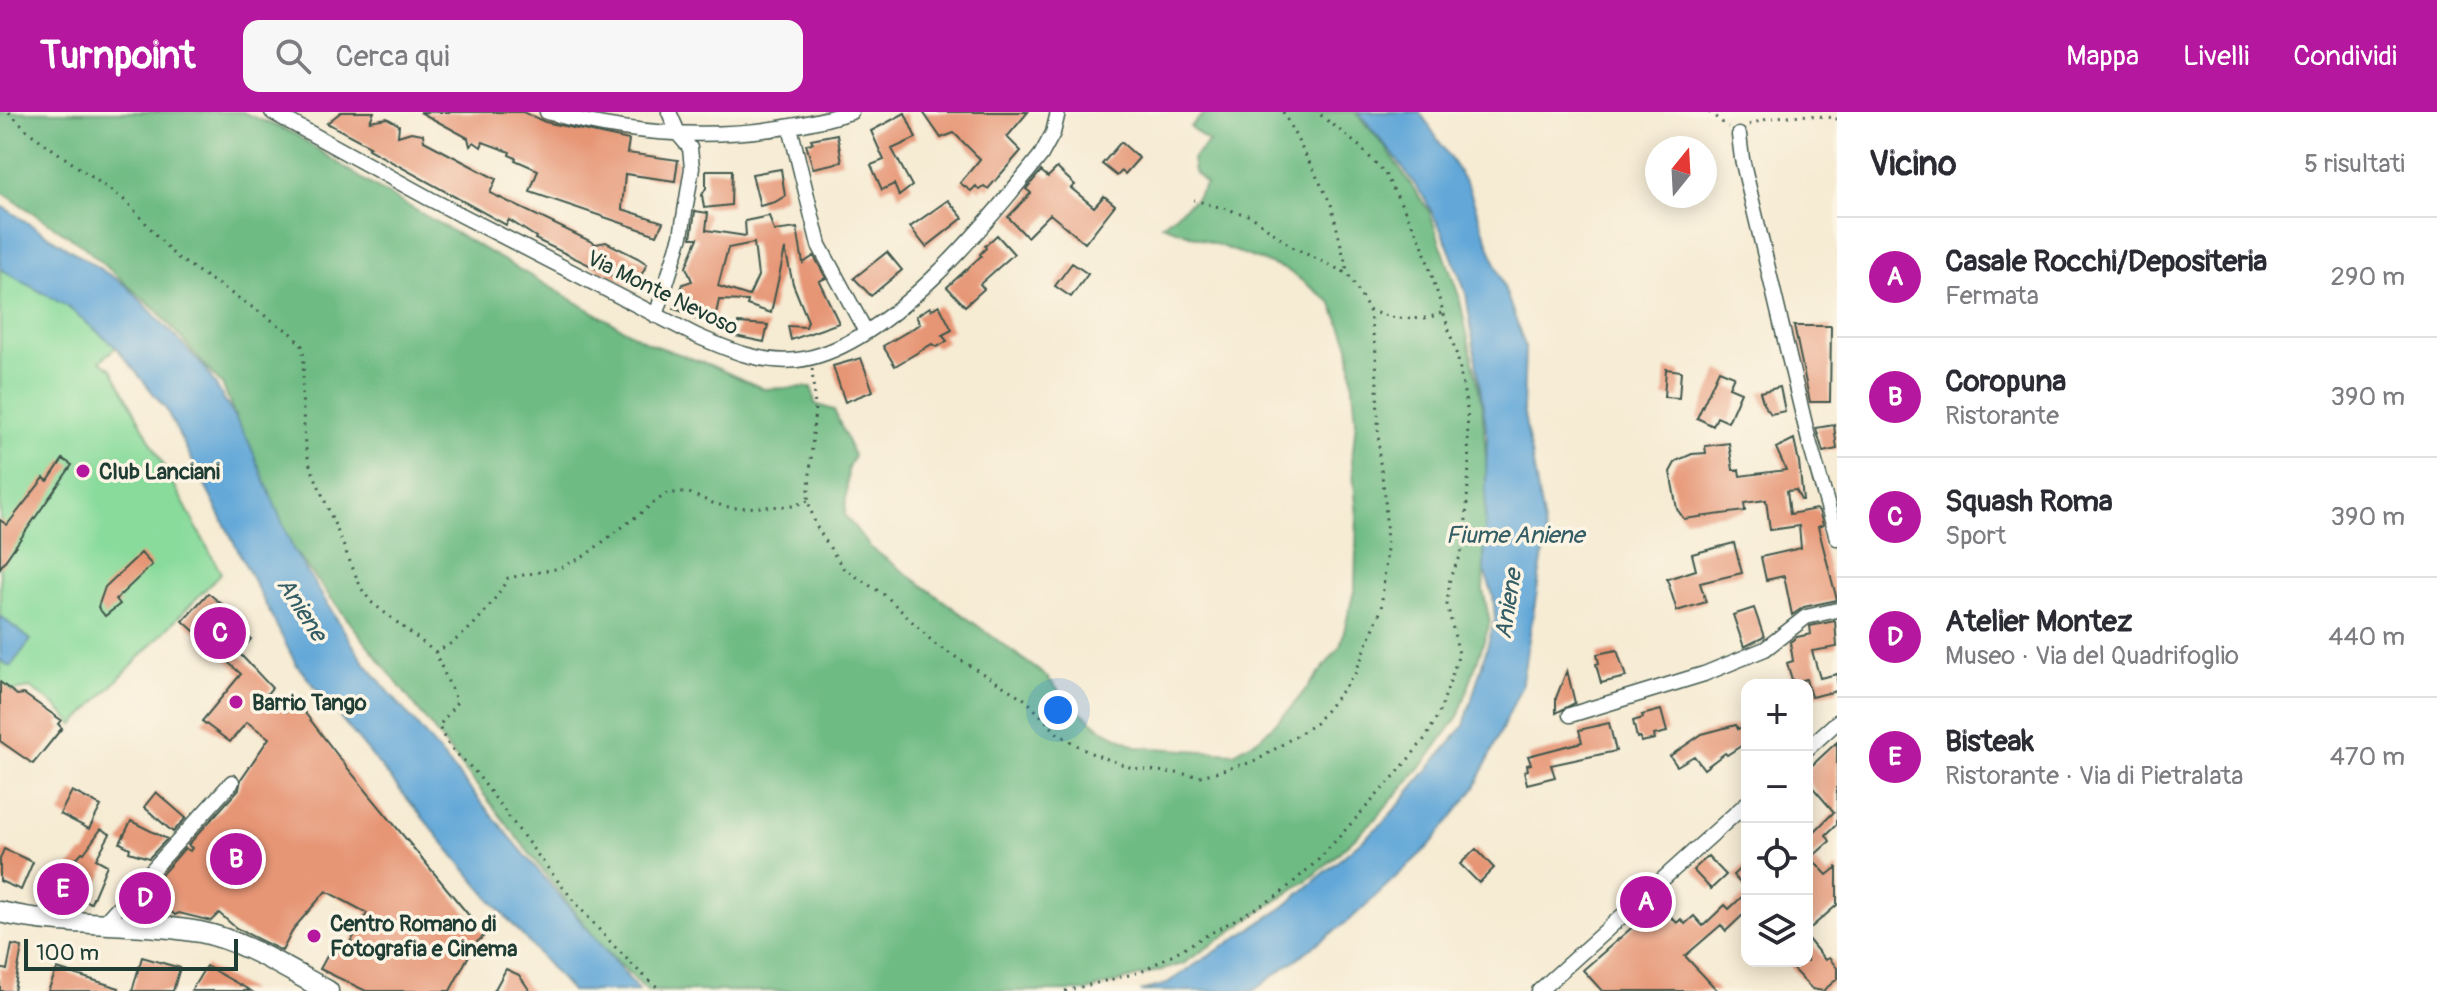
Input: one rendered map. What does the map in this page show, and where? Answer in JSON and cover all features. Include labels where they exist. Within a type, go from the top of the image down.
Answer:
[{"type":"street","name":"Via Monte Nevoso","points":[[272,112],[430,199],[656,316],[745,355],[776,361],[812,357],[866,332],[933,280],[1046,148],[1058,112]]},
{"type":"street","points":[[547,112],[605,125],[679,135],[790,127],[843,113]]},
{"type":"street","points":[[656,316],[670,278],[688,196],[692,159],[687,143],[679,135],[669,112]]},
{"type":"street","points":[[790,127],[816,239],[866,332]]},
{"type":"street","points":[[1739,135],[1803,419],[1832,500],[1837,538]]},
{"type":"street","points":[[1570,715],[1704,674],[1765,649],[1806,617],[1837,610]]},
{"type":"street","points":[[1813,744],[1837,722]]},
{"type":"street","points":[[102,925],[232,782]]},
{"type":"street","points":[[1539,991],[1741,808]]},
{"type":"street","points":[[0,912],[33,919],[171,929],[215,936],[328,991]]},
{"type":"path","points":[[9,112],[30,133],[127,202],[175,256],[297,339],[304,357],[302,394],[305,445],[310,465],[361,588],[371,602],[435,652],[457,702],[439,726],[445,743],[476,774],[562,887],[608,939],[651,983],[663,991]]},
{"type":"path","points":[[812,357],[815,407],[808,501],[816,526],[843,568],[895,602],[936,645],[1026,700],[1057,733],[1088,752],[1132,768],[1201,776],[1256,761],[1316,723],[1355,674],[1381,610],[1386,535],[1379,455],[1376,352],[1369,310],[1348,274],[1331,204],[1283,112]]},
{"type":"path","points":[[1065,991],[1141,972],[1279,895],[1318,860],[1427,736],[1440,711],[1459,654],[1447,604],[1450,577],[1461,555],[1465,536],[1469,466],[1467,409],[1458,359],[1421,241],[1384,172],[1359,146],[1317,112]]},
{"type":"path","points":[[1709,112],[1739,135],[1747,126],[1772,118],[1821,115],[1837,119]]},
{"type":"path","points":[[1821,115],[1825,112]]},
{"type":"path","points":[[1194,200],[1251,216],[1292,247],[1348,274]]},
{"type":"path","points":[[1369,310],[1383,317],[1432,319],[1442,312]]},
{"type":"path","points":[[435,652],[455,643],[471,628],[508,578],[560,568],[583,557],[667,493],[689,493],[733,508],[792,506],[808,501]]},
{"type":"green space","points":[[0,112],[242,112],[293,133],[370,184],[648,343],[710,365],[764,389],[812,387],[815,404],[834,410],[854,456],[848,468],[845,515],[870,547],[1046,676],[1070,703],[1103,730],[1138,747],[1234,753],[1260,738],[1290,709],[1340,647],[1355,587],[1357,516],[1352,460],[1356,420],[1349,345],[1331,302],[1287,270],[1162,225],[1194,200],[1206,184],[1194,172],[1192,159],[1209,142],[1190,127],[1206,112],[1355,112],[1383,144],[1429,211],[1459,296],[1482,404],[1488,484],[1483,590],[1490,623],[1459,715],[1426,761],[1374,820],[1316,874],[1183,964],[1086,991],[647,991],[603,948],[293,549],[283,533],[223,386],[159,313],[82,245],[0,191]]},
{"type":"green space","name":"Club Lanciani","points":[[0,269],[68,307],[116,347],[100,361],[112,369],[221,573],[74,725],[55,705],[30,688],[14,691],[0,711]]},
{"type":"water","name":"Fiume Aniene","points":[[1358,112],[1420,112],[1468,186],[1525,346],[1523,409],[1546,536],[1521,687],[1475,788],[1429,846],[1352,918],[1253,991],[1140,991],[1164,985],[1284,907],[1385,821],[1464,726],[1495,620],[1493,595],[1484,570],[1487,433],[1466,293],[1444,236],[1425,199]]},
{"type":"water","name":"Aniene","points":[[0,205],[127,286],[206,369],[248,440],[293,549],[363,661],[639,991],[571,991],[480,887],[296,664],[166,409],[116,347],[68,307],[0,269]]},
{"type":"water","points":[[0,616],[31,640],[10,667],[0,660]]},
{"type":"building","points":[[341,112],[374,112],[370,121],[387,118],[399,125],[398,136],[411,132],[423,134],[424,141],[496,179],[490,193],[596,244],[606,242],[638,258],[647,264],[635,287],[535,239],[509,220],[506,225],[368,149],[370,146],[327,123]]},
{"type":"building","points":[[420,112],[523,112],[545,122],[629,140],[627,153],[678,160],[675,181],[625,174],[622,209],[663,222],[657,235],[530,192],[538,170],[515,160],[509,155],[510,152],[483,142],[481,147],[474,142],[470,146],[468,138]]},
{"type":"building","points":[[923,112],[1028,112],[1007,137],[1021,151],[988,189],[984,186],[979,190],[976,186],[971,191],[960,183],[980,159],[954,133],[941,138]]},
{"type":"building","points":[[905,113],[916,138],[892,149],[912,186],[899,196],[894,184],[882,190],[871,165],[884,160],[871,131]]},
{"type":"building","points":[[837,134],[842,162],[813,168],[806,144],[813,143],[811,139]]},
{"type":"building","points":[[1121,142],[1139,158],[1125,174],[1122,171],[1117,176],[1102,164]]},
{"type":"building","points":[[1057,168],[1075,185],[1071,188],[1094,207],[1104,196],[1115,205],[1085,243],[1050,214],[1027,237],[1008,217],[1031,193],[1026,189],[1041,171],[1048,177]]},
{"type":"building","points":[[781,169],[785,196],[760,206],[752,174]]},
{"type":"building","points":[[706,170],[732,170],[731,205],[704,208],[702,195],[706,188]]},
{"type":"building","points":[[948,200],[963,218],[926,247],[910,227]]},
{"type":"building","points":[[695,211],[708,213],[706,230],[746,236],[745,221],[769,216],[774,231],[797,228],[803,263],[814,256],[826,278],[819,281],[839,323],[791,340],[788,326],[806,327],[808,321],[793,284],[785,249],[771,313],[747,305],[748,301],[719,300],[714,323],[674,309],[683,284],[692,281],[686,267],[698,238],[691,238]],"holes":[[[754,243],[758,276],[749,296],[718,286],[728,248]]]},
{"type":"building","points":[[997,235],[1014,254],[980,284],[984,289],[965,306],[947,287],[981,256],[985,246]]},
{"type":"building","points":[[887,252],[902,270],[871,296],[854,278]]},
{"type":"building","points":[[1072,263],[1088,274],[1071,297],[1055,286]]},
{"type":"building","points":[[939,305],[952,330],[942,335],[947,341],[937,347],[932,344],[895,366],[883,346],[920,324],[916,316]]},
{"type":"building","points":[[738,323],[768,325],[764,342],[735,336]]},
{"type":"building","points":[[1794,326],[1831,326],[1830,402],[1810,402]]},
{"type":"building","points":[[861,358],[873,391],[845,402],[833,366]]},
{"type":"building","points":[[1666,369],[1681,371],[1679,398],[1664,397]]},
{"type":"building","points":[[1719,370],[1734,376],[1729,387],[1741,392],[1728,422],[1717,417],[1713,426],[1697,418]]},
{"type":"building","points":[[1780,387],[1785,411],[1771,414],[1760,392]]},
{"type":"building","points":[[1834,425],[1837,449],[1823,452],[1816,428]]},
{"type":"building","points":[[1794,439],[1803,500],[1796,490],[1787,491],[1790,514],[1819,511],[1823,525],[1818,527],[1837,600],[1804,607],[1792,615],[1784,576],[1766,580],[1761,557],[1801,548],[1799,526],[1770,530],[1766,500],[1744,503],[1745,511],[1684,519],[1677,509],[1670,472],[1676,461],[1692,454],[1706,453],[1705,446],[1729,443],[1733,470],[1739,470],[1740,476],[1786,470],[1776,448]]},
{"type":"building","points":[[63,459],[72,465],[0,568],[0,520],[7,525],[44,478],[48,481]]},
{"type":"building","points":[[1734,543],[1742,573],[1700,583],[1706,602],[1677,611],[1667,579],[1696,570],[1692,554]]},
{"type":"building","points":[[141,553],[152,565],[116,599],[120,604],[105,616],[98,607],[105,587]]},
{"type":"building","points":[[208,593],[242,620],[237,627],[251,639],[239,653],[272,688],[264,697],[286,712],[295,700],[485,935],[475,944],[450,991],[366,991],[320,969],[332,947],[344,954],[367,913],[326,891],[294,928],[282,951],[236,928],[219,913],[211,921],[179,913],[175,915],[160,902],[151,912],[138,901],[185,848],[190,851],[192,848],[188,845],[239,789],[241,779],[269,738],[247,722],[230,742],[202,721],[241,674],[183,621]]},
{"type":"building","points":[[1754,608],[1764,637],[1744,647],[1733,615]]},
{"type":"building","points":[[1835,621],[1837,647],[1812,651],[1820,678],[1837,674],[1837,691],[1813,697],[1813,679],[1792,679],[1787,663],[1793,661],[1790,642],[1811,634],[1810,626]]},
{"type":"building","points":[[1617,650],[1626,677],[1601,683],[1597,654]]},
{"type":"building","points":[[1567,670],[1575,703],[1556,713],[1556,698]]},
{"type":"building","points":[[0,682],[17,695],[24,694],[61,720],[58,724],[62,728],[33,764],[0,741]]},
{"type":"building","points":[[1661,710],[1667,732],[1641,742],[1633,721]]},
{"type":"building","points":[[1609,723],[1616,751],[1551,765],[1555,777],[1527,784],[1524,771],[1531,764],[1528,756],[1582,742],[1579,730]]},
{"type":"building","points":[[1736,725],[1738,729],[1741,727],[1741,746],[1727,755],[1725,753],[1704,769],[1694,756],[1677,766],[1670,756],[1702,734]]},
{"type":"building","points":[[1837,742],[1837,824],[1826,835],[1830,841],[1813,856],[1813,833],[1834,812],[1813,788],[1813,764]]},
{"type":"building","points":[[72,791],[101,806],[89,829],[60,814]]},
{"type":"building","points":[[156,792],[186,818],[173,832],[144,807]]},
{"type":"building","points":[[131,821],[167,839],[149,858],[129,852],[130,848],[120,843]]},
{"type":"building","points":[[101,829],[110,834],[96,859],[107,865],[91,903],[56,891],[64,872],[84,853]]},
{"type":"building","points":[[4,849],[33,862],[21,890],[0,881],[0,859]]},
{"type":"building","points":[[1476,849],[1494,868],[1479,883],[1460,864]]},
{"type":"building","points":[[1708,856],[1726,875],[1711,889],[1693,870]]},
{"type":"building","points":[[1813,860],[1827,875],[1837,867],[1837,905],[1813,926]]},
{"type":"building","points":[[1741,868],[1741,884],[1733,875]]},
{"type":"building","points":[[1741,898],[1741,917],[1726,931],[1721,925],[1685,956],[1718,991],[1602,991],[1583,970],[1659,904],[1677,923],[1681,919],[1685,924],[1694,916],[1703,926],[1725,905],[1729,909]]},
{"type":"building","points":[[12,945],[22,947],[14,991],[0,991],[0,968],[7,970]]},
{"type":"building","points":[[1813,945],[1825,960],[1829,958],[1837,968],[1837,979],[1823,991],[1812,989],[1791,967],[1813,967]]},
{"type":"building","points":[[142,957],[180,968],[173,991],[132,991]]},
{"type":"building","points":[[206,966],[251,991],[191,991]]},
{"type":"building","points":[[57,969],[119,988],[118,991],[48,991]]},
{"type":"building","points":[[506,969],[519,975],[530,991],[494,991]]},
{"type":"place","name":"Club Lanciani","points":[[83,471]]},
{"type":"place","name":"Squash Roma","points":[[220,633]]},
{"type":"place","name":"Barrio Tango","points":[[236,702]]},
{"type":"place","name":"Coropuna","points":[[236,859]]},
{"type":"place","name":"Bisteak","points":[[63,889]]},
{"type":"place","name":"Atelier Montez","points":[[145,898]]},
{"type":"place","name":"Casale Rocchi/Depositeria","points":[[1646,902]]},
{"type":"place","name":"Centro Romano di Fotografia e Cinema","points":[[314,936]]}]
